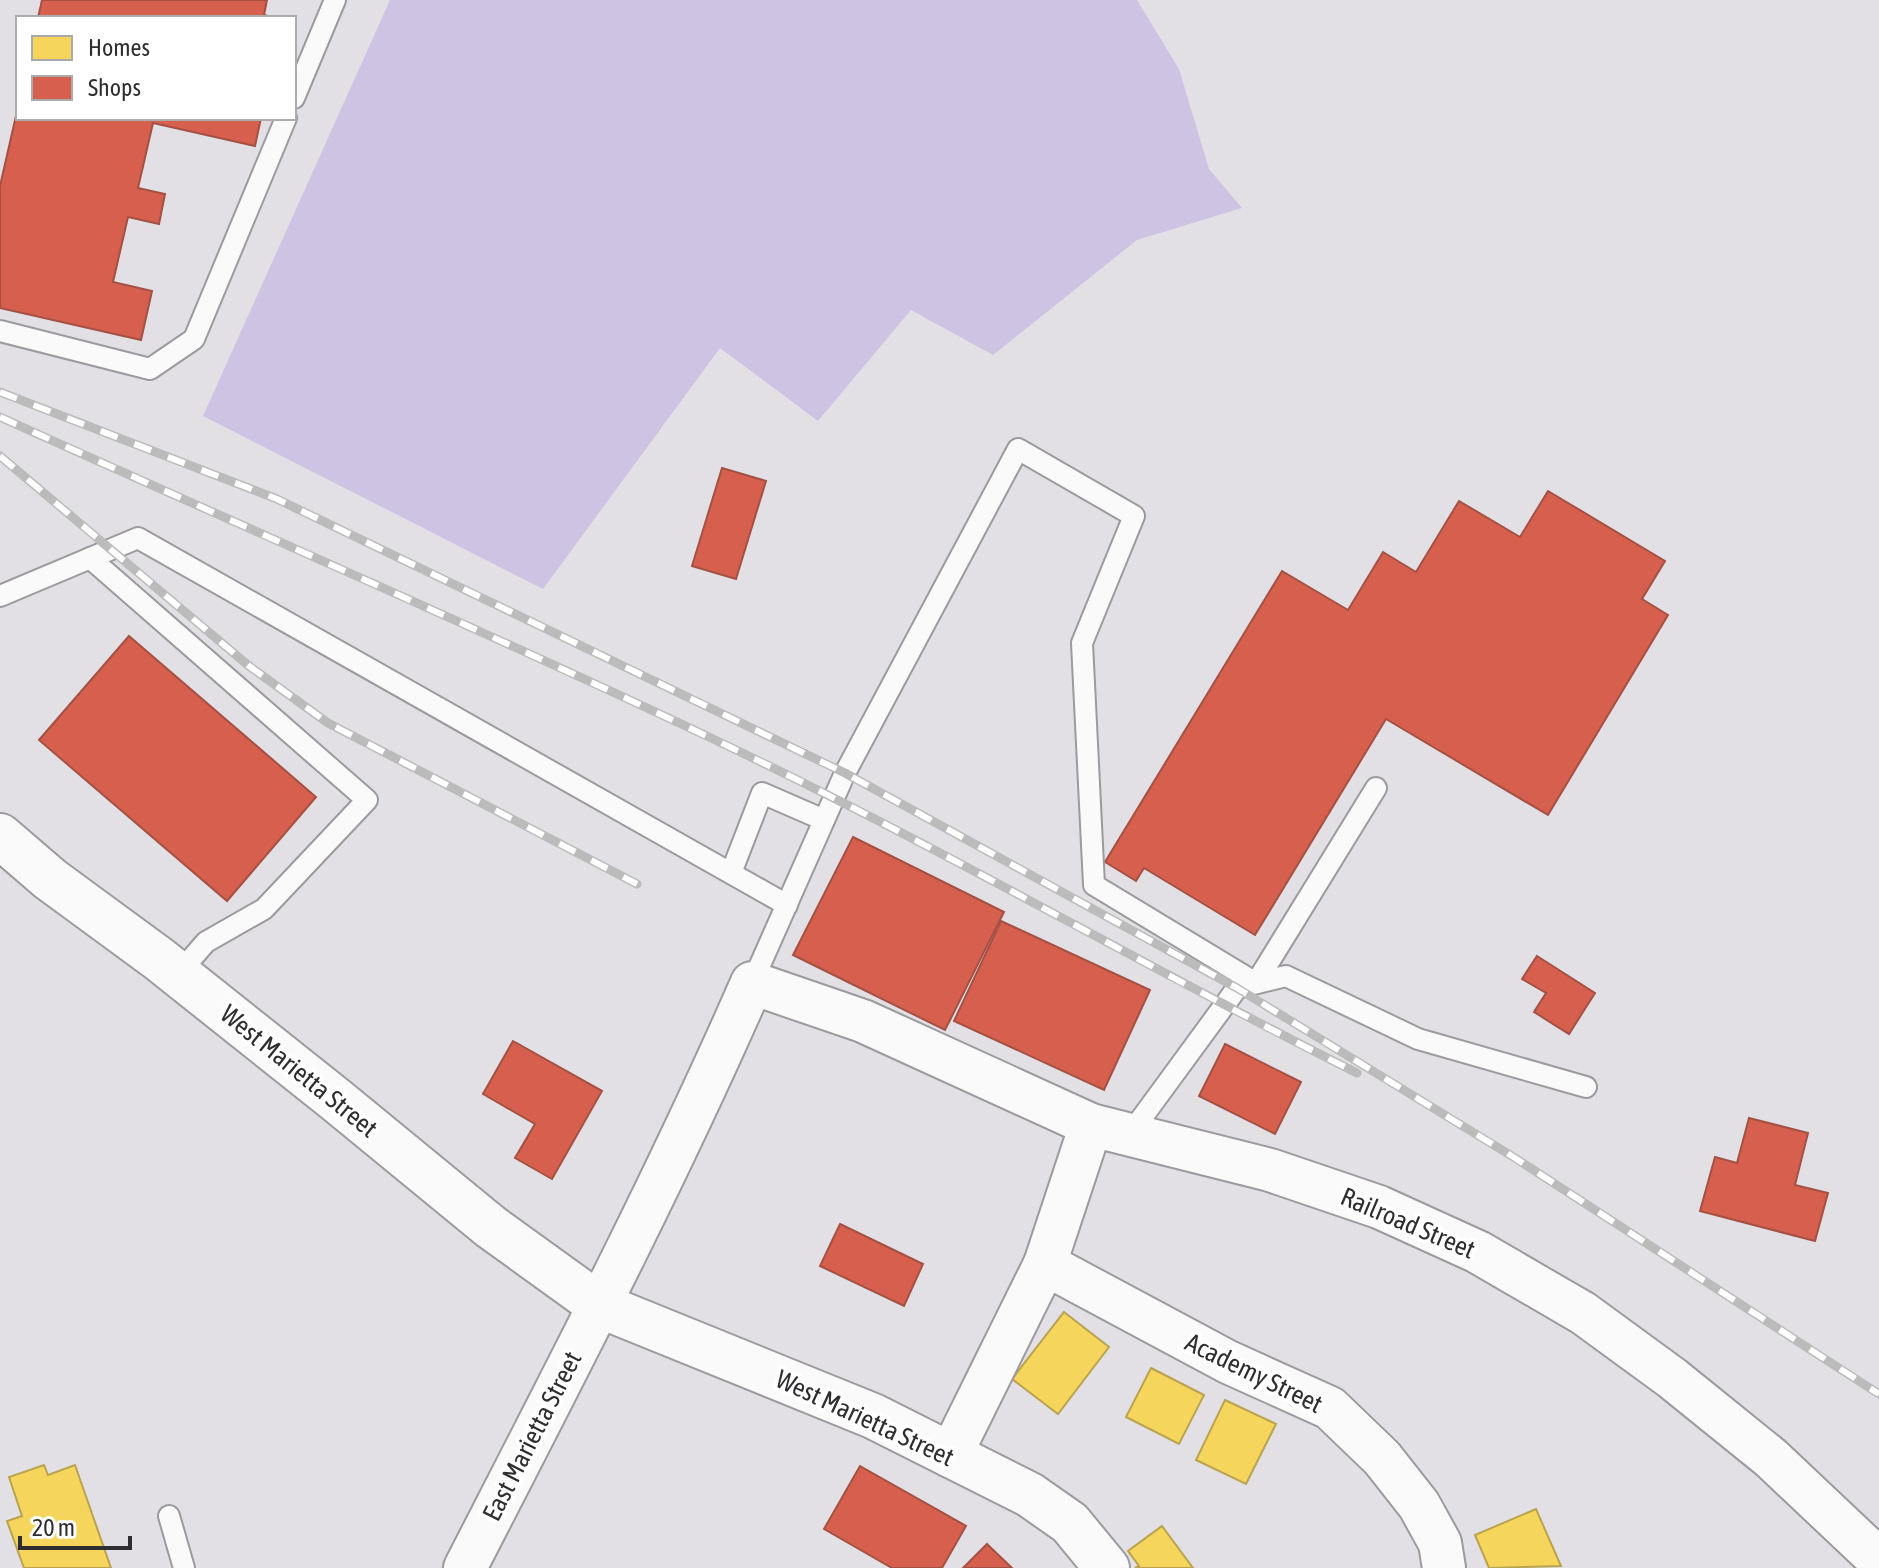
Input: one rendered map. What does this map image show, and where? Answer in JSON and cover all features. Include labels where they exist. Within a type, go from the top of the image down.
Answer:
[{"type":"street","name":"West Marietta Street","points":[[0,836],[50,879],[178,974],[491,1227],[599,1305],[873,1416],[1030,1495],[1070,1523],[1107,1568]]},
{"type":"street","name":"Railroad Street","points":[[752,983],[863,1021],[1110,1130],[1284,1174],[1379,1207],[1478,1252],[1583,1313],[1672,1378],[1771,1458],[1879,1560]]},
{"type":"street","points":[[599,1305],[728,1042],[752,983]]},
{"type":"street","points":[[950,1456],[1110,1130]]},
{"type":"street","name":"Academy Street","points":[[1045,1264],[1228,1362],[1330,1408],[1382,1458],[1419,1505],[1440,1543],[1444,1568]]},
{"type":"street","name":"East Marietta Street","points":[[465,1568],[599,1305]]},
{"type":"lane","points":[[296,93],[335,0]]},
{"type":"lane","points":[[0,331],[150,369],[194,339],[285,120]]},
{"type":"lane","points":[[752,983],[845,773],[1018,449],[1134,516],[1082,643],[1094,885],[1256,983]]},
{"type":"lane","points":[[0,596],[138,538],[787,905]]},
{"type":"lane","points":[[90,558],[367,800],[264,909],[206,942],[178,974]]},
{"type":"lane","points":[[1256,983],[1376,788]]},
{"type":"lane","points":[[731,873],[762,793],[824,820]]},
{"type":"lane","points":[[1110,1130],[1237,988],[1286,976],[1418,1039],[1586,1087]]},
{"type":"lane","points":[[169,1516],[184,1568]]},
{"type":"shaded area","points":[[390,0],[1137,0],[1179,69],[1209,169],[1242,208],[1137,240],[993,355],[911,310],[818,421],[720,348],[543,589],[203,416]]},
{"type":"building: Homes","points":[[1064,1312],[1109,1347],[1058,1414],[1012,1379]]},
{"type":"building: Homes","points":[[1151,1368],[1204,1395],[1179,1444],[1126,1417]]},
{"type":"building: Homes","points":[[1225,1400],[1276,1424],[1246,1484],[1196,1460]]},
{"type":"building: Homes","points":[[44,1465],[48,1475],[75,1465],[111,1568],[24,1568],[7,1521],[22,1516],[9,1477]]},
{"type":"building: Homes","points":[[1536,1509],[1561,1566],[1489,1568],[1475,1535]]},
{"type":"building: Homes","points":[[1162,1526],[1193,1568],[1135,1568],[1139,1566],[1128,1551]]},
{"type":"building: Shops","points":[[42,0],[267,0],[264,15],[268,16],[38,16]]},
{"type":"building: Shops","points":[[16,116],[16,120],[261,120],[255,146],[153,123],[138,188],[165,194],[159,224],[128,217],[113,282],[152,291],[141,340],[0,308],[0,186]]},
{"type":"building: Shops","points":[[722,468],[766,481],[736,579],[692,566]]},
{"type":"building: Shops","points":[[1548,491],[1665,561],[1642,599],[1668,615],[1548,815],[1386,719],[1255,935],[1144,868],[1136,881],[1105,862],[1282,571],[1348,610],[1383,552],[1416,572],[1459,501],[1520,537]]},
{"type":"building: Shops","points":[[129,636],[316,797],[227,901],[39,740]]},
{"type":"building: Shops","points":[[853,837],[1004,912],[945,1030],[793,955]]},
{"type":"building: Shops","points":[[1001,921],[1150,990],[1104,1090],[954,1021]]},
{"type":"building: Shops","points":[[1537,956],[1595,993],[1569,1034],[1534,1012],[1546,993],[1522,979]]},
{"type":"building: Shops","points":[[513,1041],[602,1091],[552,1179],[515,1158],[535,1124],[483,1094]]},
{"type":"building: Shops","points":[[1225,1044],[1301,1082],[1275,1134],[1199,1096]]},
{"type":"building: Shops","points":[[1749,1118],[1808,1133],[1795,1185],[1828,1193],[1815,1241],[1700,1211],[1715,1157],[1737,1163]]},
{"type":"building: Shops","points":[[840,1224],[923,1264],[904,1306],[820,1266]]},
{"type":"building: Shops","points":[[860,1466],[966,1526],[942,1568],[892,1568],[824,1529]]},
{"type":"building: Shops","points":[[987,1544],[1012,1568],[963,1568]]},
{"type":"railway","points":[[0,392],[277,499],[845,773],[1237,988],[1515,1158],[1879,1394]]},
{"type":"railway","points":[[0,417],[732,748],[890,827],[1357,1073]]},
{"type":"railway","points":[[0,456],[249,666],[328,723],[637,884]]}]
